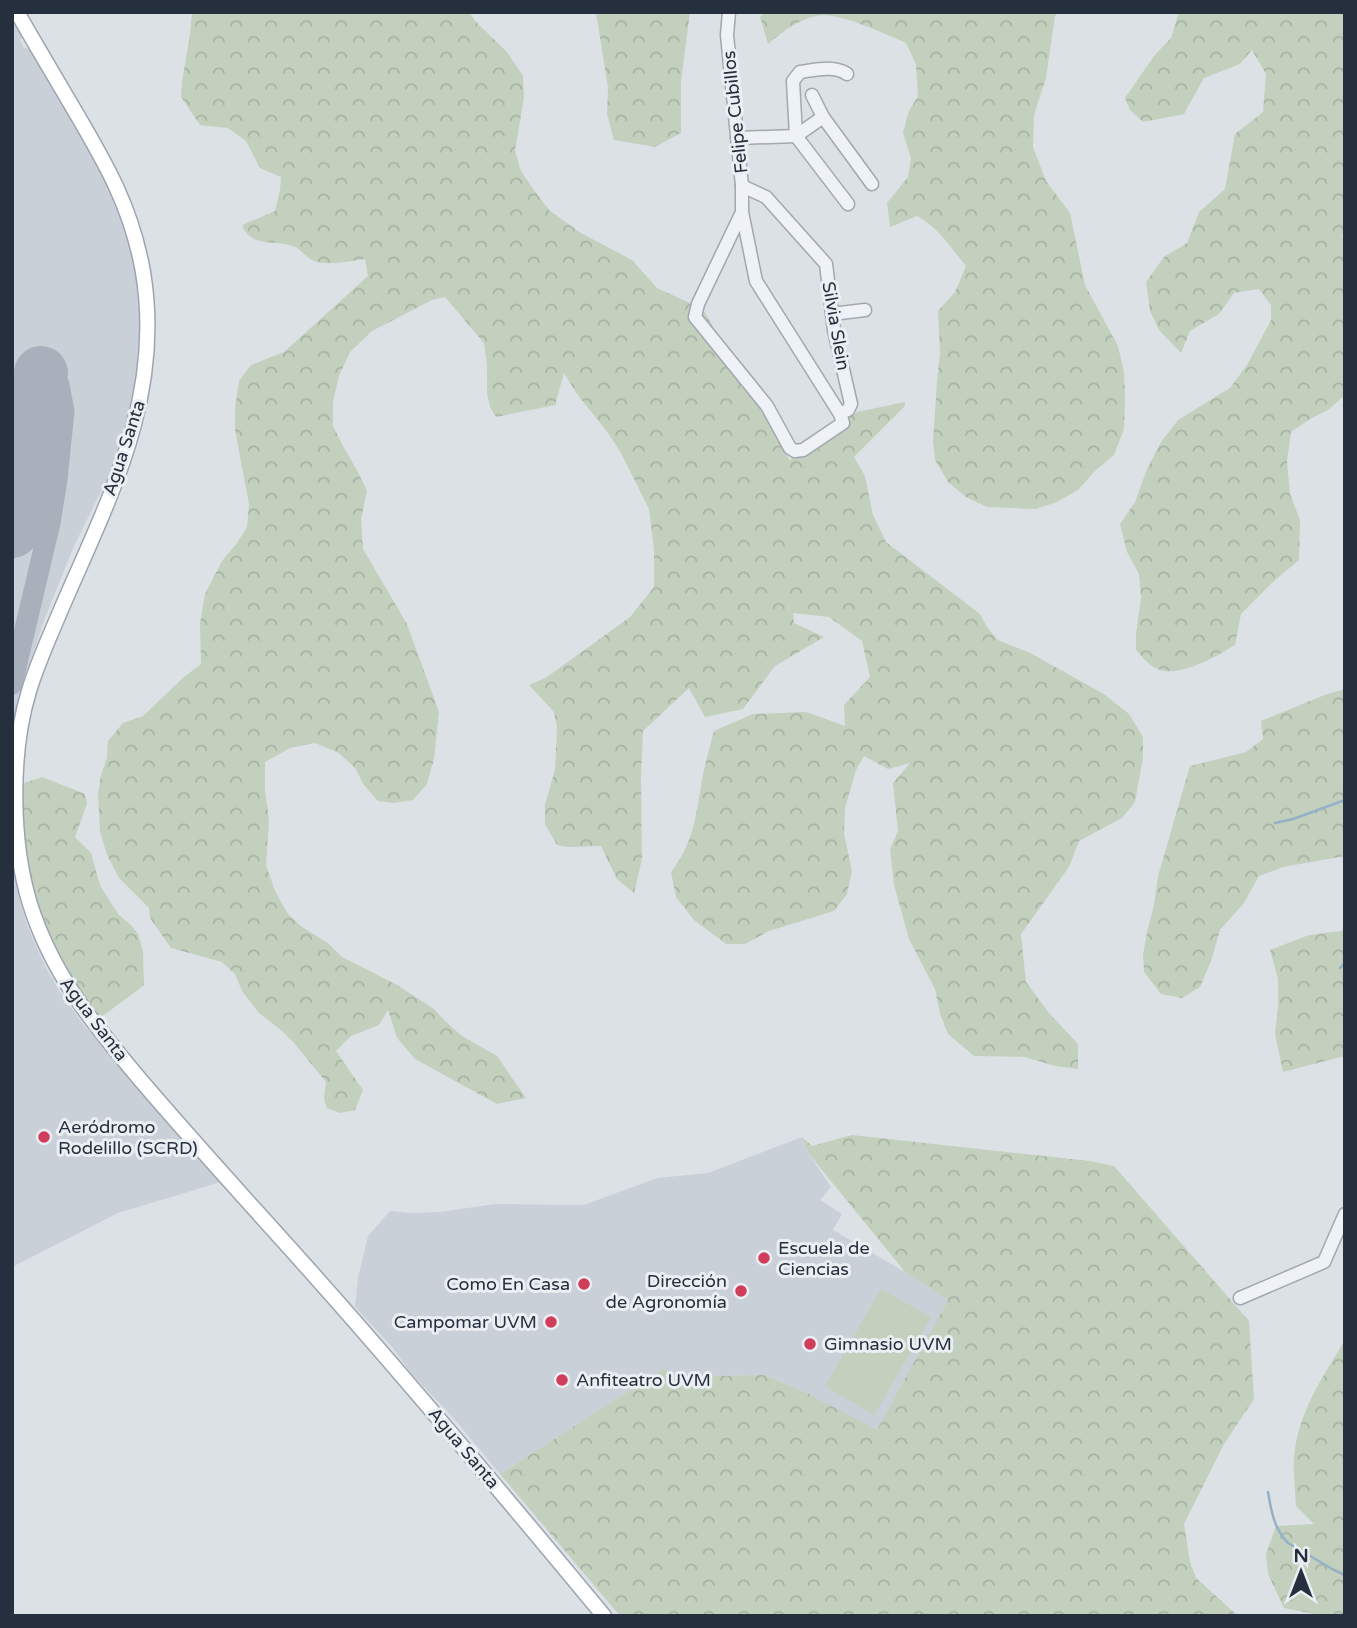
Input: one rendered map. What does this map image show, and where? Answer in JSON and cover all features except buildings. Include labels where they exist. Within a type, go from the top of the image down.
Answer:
[{"type":"main road","name":"Agua Santa","points":[[17,12],[96,146],[121,194],[139,256],[147,319],[146,367],[135,426],[96,529],[28,693],[16,773],[15,810],[30,904],[64,981],[95,1025],[202,1153],[409,1384],[604,1616]]},
{"type":"street","name":"Felipe Cubillos","points":[[729,12],[727,35],[742,186],[742,212]]},
{"type":"street","points":[[847,74],[840,69],[821,69],[800,72],[793,81],[796,136],[848,204]]},
{"type":"street","points":[[812,95],[823,117],[872,184]]},
{"type":"street","points":[[737,138],[796,136],[823,117]]},
{"type":"street","name":"Silvia Slein","points":[[742,186],[766,197],[825,264],[832,314],[851,404],[848,410],[840,414]]},
{"type":"street","points":[[742,212],[756,281],[840,414],[843,423],[803,450],[795,452],[790,448],[767,406],[695,317],[698,303],[742,212]]},
{"type":"street","points":[[832,314],[865,310]]},
{"type":"street","points":[[1240,1298],[1324,1262],[1345,1214]]},
{"type":"shaded area","points":[[12,21],[22,36],[20,40],[24,48],[31,49],[106,181],[130,247],[140,324],[136,377],[121,446],[74,546],[45,618],[25,677],[12,740]]},
{"type":"shaded area","points":[[12,864],[29,930],[60,992],[83,1024],[221,1182],[118,1213],[12,1267]]},
{"type":"shaded area","points":[[802,1137],[809,1154],[831,1187],[820,1200],[842,1214],[833,1230],[948,1300],[877,1431],[801,1390],[764,1375],[680,1377],[663,1369],[500,1474],[355,1307],[358,1278],[368,1236],[390,1211],[440,1212],[495,1204],[584,1205],[657,1178],[708,1173]]},
{"type":"green space","points":[[192,12],[469,12],[507,52],[523,76],[524,97],[515,151],[521,171],[533,189],[550,211],[581,233],[632,260],[657,288],[703,309],[790,461],[796,449],[857,412],[905,402],[905,406],[854,457],[865,476],[873,515],[886,542],[980,614],[998,640],[1030,653],[1104,694],[1129,714],[1143,737],[1143,758],[1135,802],[1122,818],[1079,841],[1069,867],[1021,934],[1026,982],[1049,1013],[1078,1044],[1078,1069],[1055,1066],[1025,1057],[974,1056],[948,1034],[940,1014],[935,989],[909,939],[894,885],[890,849],[898,831],[893,783],[910,763],[888,769],[864,756],[856,770],[845,808],[844,834],[852,871],[847,894],[834,911],[769,931],[745,944],[726,944],[694,920],[676,897],[671,872],[685,850],[693,828],[714,731],[753,714],[806,712],[845,726],[844,705],[870,677],[862,641],[829,617],[793,613],[794,623],[824,637],[775,666],[743,709],[705,717],[689,688],[643,731],[642,859],[634,893],[617,879],[601,846],[557,845],[545,824],[545,805],[555,770],[557,727],[554,712],[529,685],[547,677],[630,617],[654,587],[654,549],[649,509],[621,453],[564,373],[555,405],[496,417],[490,407],[487,393],[484,343],[445,297],[432,300],[372,331],[350,352],[339,376],[333,402],[333,426],[367,491],[361,519],[363,549],[407,624],[439,712],[434,759],[427,784],[413,800],[394,803],[378,801],[363,784],[356,769],[339,753],[315,743],[290,748],[265,762],[269,819],[266,865],[275,891],[288,914],[302,927],[328,943],[342,957],[397,985],[434,1009],[462,1036],[497,1056],[526,1098],[497,1104],[415,1059],[397,1038],[388,1010],[379,1025],[351,1036],[336,1051],[363,1090],[355,1110],[340,1113],[327,1108],[324,1099],[326,1082],[294,1043],[259,1013],[242,991],[235,974],[222,962],[171,948],[150,918],[149,908],[119,878],[107,855],[100,831],[98,794],[107,758],[108,741],[123,723],[143,716],[201,664],[200,623],[205,594],[222,561],[247,527],[249,504],[235,430],[239,381],[251,365],[284,352],[368,276],[365,259],[339,263],[314,261],[296,247],[258,241],[246,233],[242,225],[275,211],[281,177],[260,168],[246,141],[228,128],[200,125],[181,97]]},
{"type":"green space","points":[[596,12],[690,12],[681,82],[681,133],[655,147],[614,140],[607,114],[608,88]]},
{"type":"green space","points":[[765,12],[1058,12],[1055,16],[1046,78],[1034,115],[1033,147],[1046,181],[1070,213],[1085,285],[1118,346],[1124,372],[1124,429],[1114,455],[1078,490],[1057,502],[1036,509],[987,507],[966,497],[948,482],[935,460],[933,441],[940,353],[938,311],[955,292],[966,266],[938,232],[917,216],[890,227],[887,203],[908,177],[911,158],[903,133],[909,111],[918,96],[916,64],[906,43],[861,24],[825,15],[796,23],[768,44],[760,17]]},
{"type":"green space","points":[[1179,12],[1345,12],[1345,232],[1341,236],[1345,239],[1345,395],[1328,410],[1291,432],[1287,461],[1290,494],[1300,520],[1299,560],[1241,614],[1235,645],[1194,666],[1171,671],[1152,666],[1136,650],[1141,598],[1139,574],[1127,552],[1120,524],[1135,502],[1147,469],[1161,442],[1178,420],[1230,388],[1247,365],[1271,320],[1271,305],[1259,289],[1234,293],[1219,314],[1190,331],[1181,353],[1159,330],[1150,311],[1146,282],[1164,257],[1187,243],[1199,212],[1225,189],[1235,134],[1263,112],[1266,74],[1252,50],[1240,64],[1204,78],[1184,114],[1143,122],[1130,110],[1125,98],[1154,56],[1171,38]]},
{"type":"green space","points":[[1345,689],[1345,856],[1283,867],[1259,876],[1244,903],[1220,930],[1200,987],[1182,998],[1161,994],[1144,972],[1143,955],[1158,876],[1190,766],[1246,752],[1263,739],[1261,721]]},
{"type":"green space","points":[[42,777],[85,794],[87,804],[75,837],[91,853],[100,885],[119,915],[138,934],[143,952],[144,985],[99,1019],[75,987],[57,953],[39,907],[26,858],[21,784]]},
{"type":"green space","points":[[1345,929],[1345,1056],[1283,1072],[1275,1034],[1278,979],[1270,950],[1309,935]]},
{"type":"green space","points":[[852,1135],[1090,1161],[1114,1166],[1249,1321],[1254,1399],[1224,1444],[1184,1524],[1190,1562],[1196,1578],[1238,1616],[620,1616],[500,1474],[663,1369],[680,1377],[764,1375],[801,1390],[877,1430],[948,1300],[905,1272],[809,1154],[802,1137],[812,1146]]},
{"type":"green space","points":[[881,1289],[931,1317],[874,1415],[825,1386]]},
{"type":"green space","points":[[1345,1340],[1345,1616],[1324,1616],[1284,1608],[1268,1574],[1266,1554],[1276,1526],[1314,1524],[1296,1506],[1294,1456],[1306,1410]]},
{"type":"waterway","points":[[1275,823],[1345,800]]},
{"type":"waterway","points":[[1340,968],[1345,963]]},
{"type":"waterway","points":[[1268,1492],[1276,1525],[1283,1538],[1345,1575]]},
{"type":"taxiway","points":[[12,684],[50,523],[64,411],[59,385],[41,373]]},
{"type":"runway","points":[[12,531],[41,373]]},
{"type":"place","name":"Aeródromo Rodelillo (SCRD)","points":[[44,1137]]},
{"type":"place","name":"Escuela de Ciencias","points":[[764,1258]]},
{"type":"place","name":"Como En Casa","points":[[584,1284]]},
{"type":"place","name":"Dirección de Agronomía","points":[[741,1291]]},
{"type":"place","name":"Campomar UVM","points":[[551,1322]]},
{"type":"place","name":"Gimnasio UVM","points":[[810,1344]]},
{"type":"place","name":"Anfiteatro UVM","points":[[562,1380]]}]
